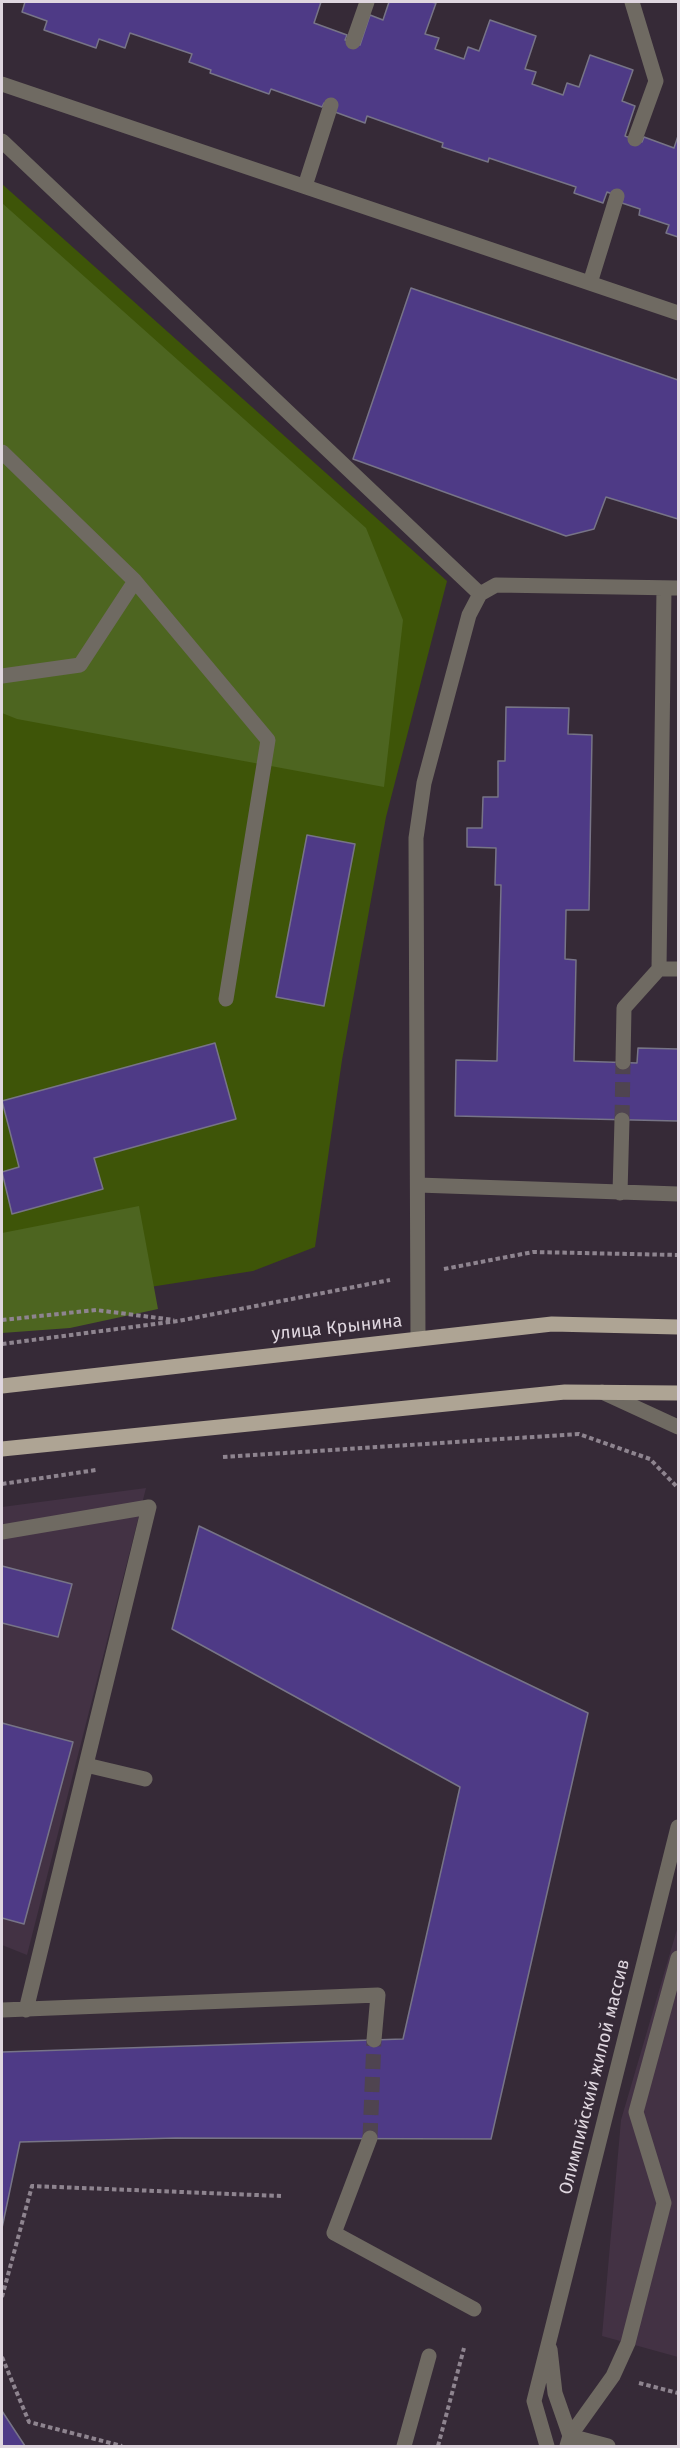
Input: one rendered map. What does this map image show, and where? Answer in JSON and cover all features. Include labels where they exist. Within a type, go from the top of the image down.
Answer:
[{"type":"main road","name":"улица Крынина","points":[[2,1386],[552,1324],[678,1327]]},
{"type":"main road","points":[[2,1449],[565,1392],[678,1393]]},
{"type":"street","points":[[353,42],[367,2]]},
{"type":"street","points":[[632,2],[656,81],[635,139]]},
{"type":"street","points":[[2,84],[678,313]]},
{"type":"street","points":[[305,186],[330,105]]},
{"type":"street","points":[[2,141],[480,594]]},
{"type":"street","points":[[590,283],[617,196]]},
{"type":"street","points":[[2,452],[135,581],[268,740],[226,999]]},
{"type":"street","points":[[2,676],[80,665],[135,581]]},
{"type":"street","points":[[418,1339],[416,838],[424,783],[469,615],[480,594],[496,585],[671,588],[659,969],[624,1008],[622,1062]]},
{"type":"street","points":[[659,969],[678,969]]},
{"type":"street","points":[[620,1192],[622,1120]]},
{"type":"street","points":[[418,1185],[678,1194]]},
{"type":"street","points":[[602,1392],[678,1427]]},
{"type":"street","points":[[2,1532],[149,1506],[26,2010]]},
{"type":"street","points":[[86,1765],[145,1779]]},
{"type":"street","name":"Олимпийский жилой массив","points":[[547,2446],[534,2401],[548,2336],[678,1827]]},
{"type":"street","points":[[609,2446],[569,2441],[613,2376],[628,2343],[664,2203],[636,2112],[678,1958]]},
{"type":"street","points":[[2,2010],[378,1995],[374,2040]]},
{"type":"street","points":[[370,2138],[334,2233],[474,2309]]},
{"type":"street","name":"Олимпийский жилой массив","points":[[548,2336],[555,2393],[569,2441]]},
{"type":"street","points":[[404,2446],[429,2356]]},
{"type":"path","points":[[2,1344],[178,1321],[533,1252],[678,1255]]},
{"type":"path","points":[[2,1320],[96,1310],[178,1321]]},
{"type":"path","points":[[212,1458],[579,1434],[650,1459],[678,1488]]},
{"type":"path","points":[[2,1484],[106,1469]]},
{"type":"path","points":[[2,2297],[32,2186],[281,2196]]},
{"type":"path","points":[[438,2446],[464,2349]]},
{"type":"path","points":[[2,2357],[29,2422],[122,2446]]},
{"type":"path","points":[[613,2376],[678,2393]]},
{"type":"shaded area","points":[[146,1488],[27,1955],[2,1945],[2,1507]]},
{"type":"shaded area","points":[[678,1926],[678,2357],[602,2336],[621,2120]]},
{"type":"green space","points":[[2,184],[447,581],[386,817],[342,1060],[315,1247],[253,1271],[2,1310]]},
{"type":"green space","points":[[2,203],[366,528],[403,620],[384,787],[17,719],[2,713]]},
{"type":"green space","points":[[139,1206],[158,1309],[70,1328],[2,1333],[2,1233]]},
{"type":"building","points":[[25,2],[321,2],[314,23],[347,35],[345,40],[360,45],[370,15],[383,20],[389,2],[431,2],[436,3],[425,34],[439,38],[435,49],[464,59],[468,47],[479,51],[490,20],[536,36],[525,69],[536,72],[532,84],[563,95],[567,83],[579,87],[590,55],[633,70],[622,101],[635,106],[625,136],[642,142],[644,137],[674,148],[678,136],[678,237],[666,233],[669,225],[639,215],[640,209],[622,203],[623,198],[607,192],[603,203],[574,193],[576,187],[489,158],[488,162],[442,147],[443,143],[367,116],[365,123],[335,112],[336,107],[324,103],[322,107],[271,89],[269,94],[210,73],[211,70],[189,62],[192,54],[130,33],[125,48],[99,39],[96,48],[44,30],[47,21],[22,12]]},
{"type":"building","points":[[411,288],[678,380],[678,519],[606,497],[594,529],[566,536],[353,459]]},
{"type":"building","points":[[506,707],[569,708],[568,734],[592,735],[589,910],[566,910],[565,959],[576,960],[574,1061],[637,1063],[638,1048],[678,1049],[678,1121],[455,1116],[456,1060],[497,1061],[501,885],[495,885],[496,848],[467,847],[467,828],[482,828],[483,797],[498,797],[498,761],[505,761]]},
{"type":"building","points":[[307,835],[355,844],[324,1006],[276,997]]},
{"type":"building","points":[[215,1043],[236,1119],[94,1158],[103,1189],[12,1214],[2,1172],[19,1167],[2,1101]]},
{"type":"building","points":[[199,1526],[588,1713],[491,2139],[176,2138],[20,2142],[2,2228],[2,2052],[403,2039],[460,1787],[172,1629]]},
{"type":"building","points":[[2,1566],[72,1584],[58,1637],[2,1623]]},
{"type":"building","points":[[2,1723],[73,1742],[24,1924],[2,1918]]},
{"type":"building","points":[[2,2411],[25,2446],[2,2446]]},
{"type":"tunnel","points":[[622,1120],[623,1062]]},
{"type":"tunnel","points":[[370,2138],[374,2040]]}]
